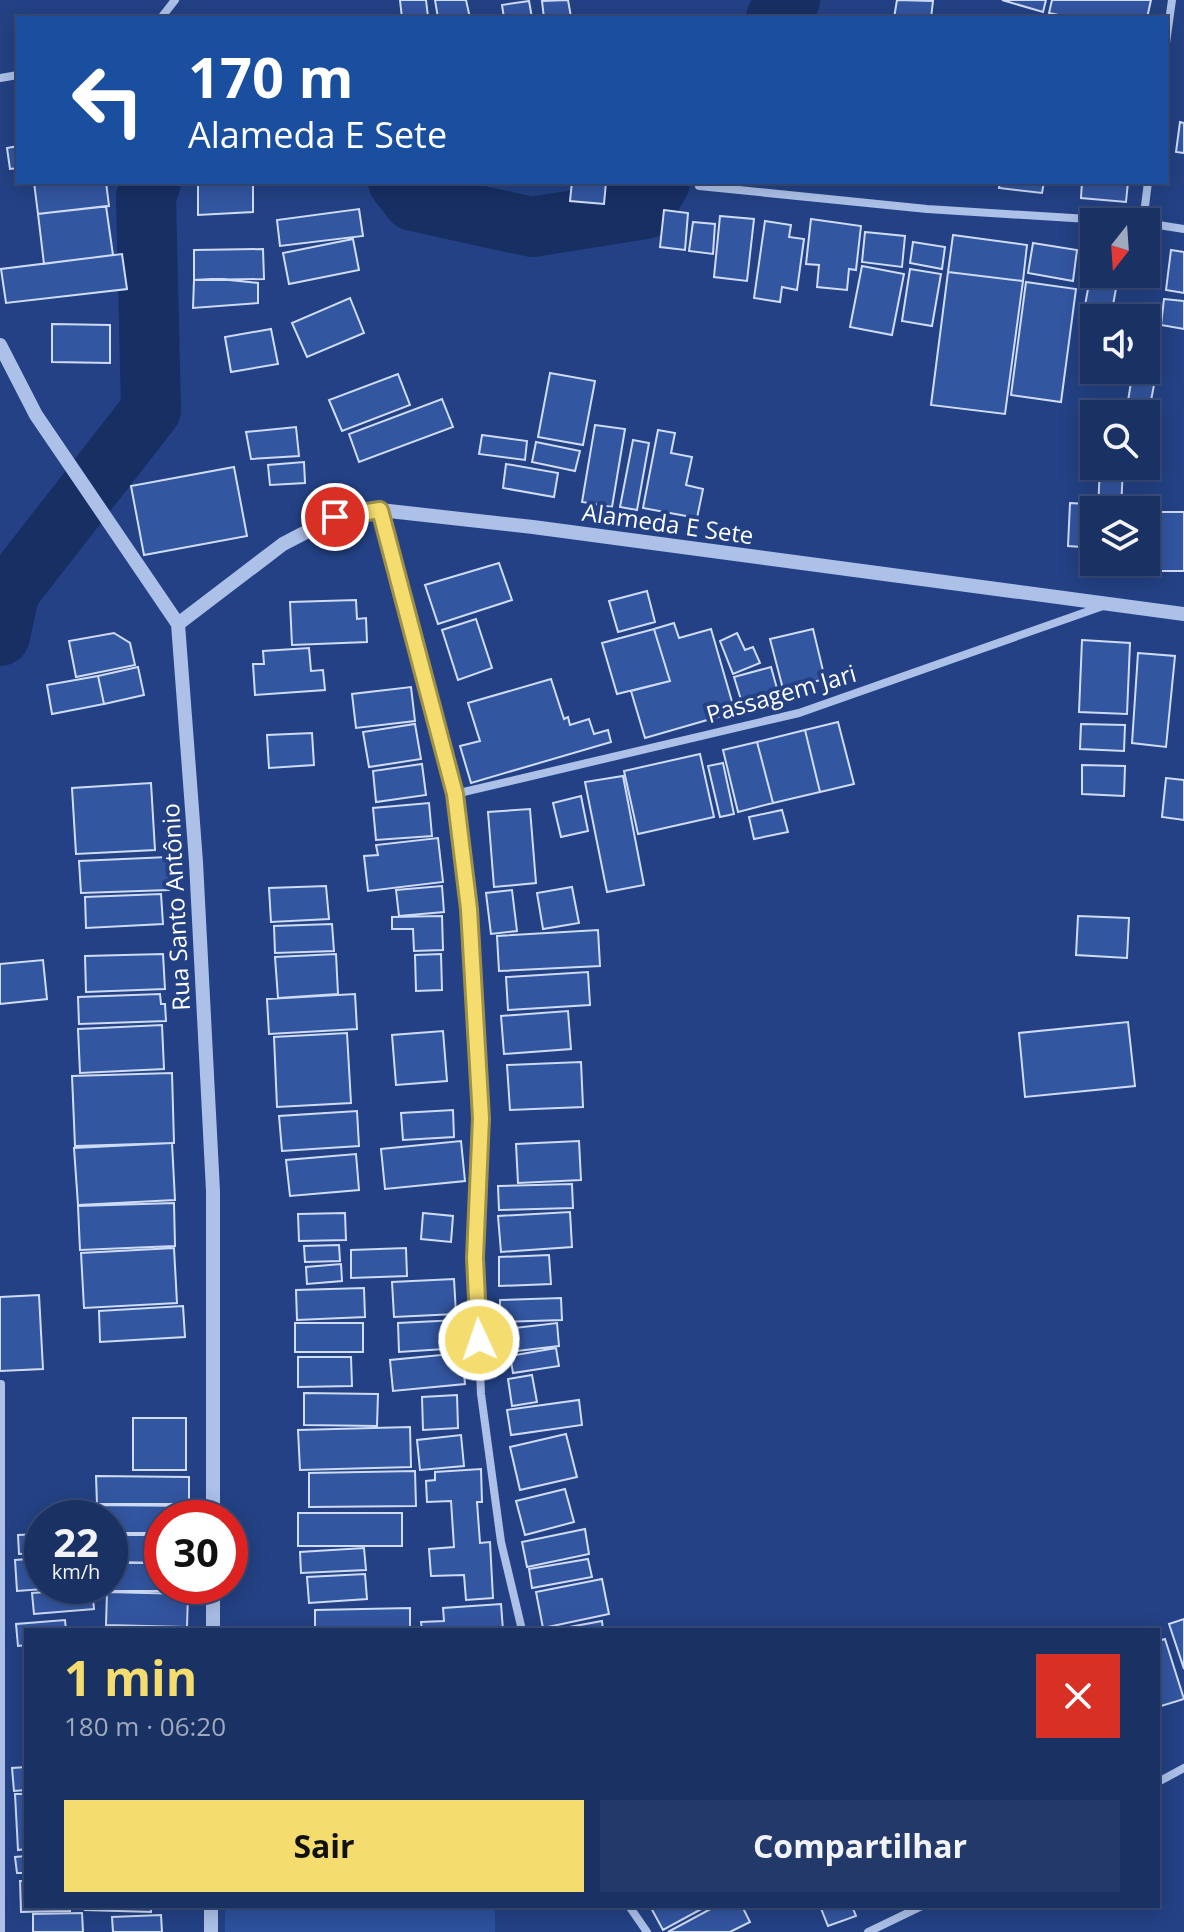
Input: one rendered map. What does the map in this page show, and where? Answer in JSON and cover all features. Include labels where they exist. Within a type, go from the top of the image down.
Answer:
[{"type":"street","points":[[163,16],[175,0]]},
{"type":"street","points":[[1168,29],[1172,0]]},
{"type":"street","points":[[1144,208],[1148,184]]},
{"type":"street","points":[[699,186],[927,209],[1080,218]]},
{"type":"street","points":[[1160,225],[1184,229]]},
{"type":"street","points":[[0,345],[36,415],[178,624]]},
{"type":"street","points":[[380,510],[455,794],[473,938],[481,1118],[475,1258],[481,1394],[501,1542],[522,1628]]},
{"type":"street","name":"Alameda E Sete","points":[[178,624],[283,544],[335,517],[380,510],[533,527],[1184,614]]},
{"type":"street","name":"Passagem Jari","points":[[455,794],[799,713],[1111,604]]},
{"type":"street","name":"Rua Santo Antônio","points":[[178,624],[196,862],[213,1191],[213,1500]]},
{"type":"street","points":[[1,1384],[1,1932]]},
{"type":"street","points":[[213,1604],[213,1628]]},
{"type":"street","points":[[1160,1781],[1184,1768]]},
{"type":"street","points":[[211,1908],[211,1932]]},
{"type":"street","points":[[630,1908],[647,1932]]},
{"type":"street","points":[[868,1932],[918,1908]]},
{"type":"shaded area","points":[[225,1908],[495,1908],[495,1932],[225,1932]]},
{"type":"building","points":[[400,0],[426,0],[428,16],[402,16]]},
{"type":"building","points":[[435,0],[466,0],[470,16],[438,16]]},
{"type":"building","points":[[568,0],[571,16],[544,16],[542,1]]},
{"type":"building","points":[[897,0],[933,1],[931,16],[894,16]]},
{"type":"building","points":[[1002,0],[1046,0],[1043,12]]},
{"type":"building","points":[[1052,0],[1151,0],[1147,16],[1063,16],[1049,13]]},
{"type":"building","points":[[529,1],[532,16],[504,16],[502,5]]},
{"type":"building","points":[[1180,122],[1184,123],[1184,153],[1176,152]]},
{"type":"building","points":[[16,146],[16,168],[10,169],[7,148]]},
{"type":"building","points":[[34,184],[106,184],[109,206],[38,214]]},
{"type":"building","points":[[198,184],[253,184],[253,212],[198,215]]},
{"type":"building","points":[[572,184],[606,184],[604,204],[570,201]]},
{"type":"building","points":[[1000,184],[1044,184],[1042,193],[999,188]]},
{"type":"building","points":[[1082,184],[1128,184],[1126,202],[1081,198]]},
{"type":"building","points":[[106,206],[113,255],[44,264],[38,214]]},
{"type":"building","points":[[359,209],[363,236],[280,246],[277,220]]},
{"type":"building","points":[[664,210],[688,213],[685,250],[660,247]]},
{"type":"building","points":[[720,216],[754,219],[747,281],[714,277]]},
{"type":"building","points":[[811,219],[861,226],[856,270],[849,269],[847,290],[817,287],[819,265],[806,264]]},
{"type":"building","points":[[765,221],[791,225],[789,237],[804,239],[797,290],[782,287],[780,302],[754,298]]},
{"type":"building","points":[[693,222],[715,224],[713,254],[689,251]]},
{"type":"building","points":[[865,232],[905,236],[902,267],[862,262]]},
{"type":"building","points":[[953,235],[1027,245],[1023,281],[948,272]]},
{"type":"building","points":[[353,239],[359,270],[289,284],[283,253]]},
{"type":"building","points":[[913,242],[945,247],[942,269],[910,263]]},
{"type":"building","points":[[1033,243],[1077,250],[1073,281],[1028,273]]},
{"type":"building","points":[[263,249],[264,279],[194,280],[194,250]]},
{"type":"building","points":[[1171,250],[1184,252],[1184,293],[1166,290]]},
{"type":"building","points":[[122,254],[127,289],[6,303],[1,269]]},
{"type":"building","points":[[862,266],[904,274],[892,335],[850,327]]},
{"type":"building","points":[[910,269],[941,274],[932,326],[902,321]]},
{"type":"building","points":[[948,272],[1023,281],[1005,414],[931,405]]},
{"type":"building","points":[[194,280],[258,283],[258,303],[193,308]]},
{"type":"building","points":[[1026,282],[1076,289],[1061,402],[1011,395]]},
{"type":"building","points":[[1088,288],[1116,288],[1113,304],[1085,304]]},
{"type":"building","points":[[350,298],[364,333],[307,357],[292,323]]},
{"type":"building","points":[[1164,299],[1184,301],[1184,329],[1161,325]]},
{"type":"building","points":[[52,324],[110,325],[110,363],[52,362]]},
{"type":"building","points":[[271,329],[278,364],[231,372],[225,337]]},
{"type":"building","points":[[550,373],[595,381],[583,445],[538,437]]},
{"type":"building","points":[[398,374],[410,405],[342,431],[329,400]]},
{"type":"building","points":[[1131,384],[1154,384],[1151,400],[1128,400]]},
{"type":"building","points":[[442,399],[453,427],[359,462],[349,434]]},
{"type":"building","points":[[595,425],[625,429],[612,507],[582,502]]},
{"type":"building","points":[[296,427],[299,456],[251,459],[246,432]]},
{"type":"building","points":[[658,430],[675,433],[671,453],[692,457],[686,485],[703,489],[697,518],[643,508]]},
{"type":"building","points":[[482,435],[527,441],[525,460],[479,454]]},
{"type":"building","points":[[633,440],[649,443],[637,510],[620,507]]},
{"type":"building","points":[[536,442],[580,451],[575,471],[532,462]]},
{"type":"building","points":[[304,462],[305,483],[270,485],[268,465]]},
{"type":"building","points":[[506,464],[558,473],[554,497],[503,488]]},
{"type":"building","points":[[234,467],[247,536],[144,555],[131,486]]},
{"type":"building","points":[[1099,480],[1122,480],[1122,496],[1099,496]]},
{"type":"building","points":[[1070,503],[1080,504],[1080,547],[1068,546]]},
{"type":"building","points":[[1160,512],[1184,512],[1184,571],[1160,571]]},
{"type":"building","points":[[499,563],[512,600],[438,624],[425,585]]},
{"type":"building","points":[[647,591],[655,622],[618,632],[609,601]]},
{"type":"building","points":[[356,600],[357,619],[366,618],[367,642],[292,645],[290,602]]},
{"type":"building","points":[[476,619],[492,668],[458,680],[442,630]]},
{"type":"building","points":[[674,623],[679,638],[711,629],[735,712],[645,738],[631,691],[670,681],[654,629]]},
{"type":"building","points":[[654,629],[670,681],[617,694],[602,643]]},
{"type":"building","points":[[813,629],[825,679],[783,689],[770,639]]},
{"type":"building","points":[[114,633],[130,643],[135,665],[76,677],[69,641]]},
{"type":"building","points":[[737,633],[745,650],[753,647],[760,663],[733,674],[720,641]]},
{"type":"building","points":[[1082,640],[1130,643],[1127,714],[1079,712]]},
{"type":"building","points":[[309,648],[311,671],[323,670],[325,690],[255,695],[253,664],[264,664],[263,651]]},
{"type":"building","points":[[1138,653],[1175,656],[1166,747],[1132,743]]},
{"type":"building","points":[[138,667],[144,695],[104,704],[98,676]]},
{"type":"building","points":[[771,667],[778,692],[742,703],[734,677]]},
{"type":"building","points":[[98,676],[104,704],[52,714],[47,685]]},
{"type":"building","points":[[551,679],[564,719],[568,717],[570,725],[589,719],[594,734],[608,730],[611,742],[471,783],[460,746],[480,741],[468,703]]},
{"type":"building","points":[[411,687],[415,721],[356,728],[352,694]]},
{"type":"building","points":[[838,722],[854,784],[820,792],[805,730]]},
{"type":"building","points":[[415,724],[421,759],[369,767],[363,732]]},
{"type":"building","points":[[1081,724],[1125,725],[1124,751],[1080,749]]},
{"type":"building","points":[[805,730],[820,792],[773,803],[757,742]]},
{"type":"building","points":[[312,733],[314,765],[269,768],[267,735]]},
{"type":"building","points":[[757,742],[773,803],[738,812],[723,750]]},
{"type":"building","points":[[700,754],[714,817],[638,834],[624,771]]},
{"type":"building","points":[[723,763],[734,814],[720,817],[708,766]]},
{"type":"building","points":[[422,764],[426,795],[376,802],[373,771]]},
{"type":"building","points":[[1082,765],[1125,766],[1124,796],[1082,794]]},
{"type":"building","points":[[623,776],[644,885],[607,892],[585,782]]},
{"type":"building","points":[[1166,778],[1184,780],[1184,820],[1162,817]]},
{"type":"building","points":[[151,783],[155,850],[76,854],[72,788]]},
{"type":"building","points":[[581,796],[588,831],[561,837],[553,803]]},
{"type":"building","points":[[429,803],[432,836],[376,840],[373,808]]},
{"type":"building","points":[[530,809],[536,883],[494,887],[488,812]]},
{"type":"building","points":[[782,810],[788,832],[754,839],[749,817]]},
{"type":"building","points":[[438,838],[443,882],[368,891],[364,856],[378,855],[376,845]]},
{"type":"building","points":[[168,857],[169,890],[81,893],[79,861]]},
{"type":"building","points":[[326,886],[329,919],[271,922],[269,888]]},
{"type":"building","points":[[442,886],[444,912],[399,916],[396,890]]},
{"type":"building","points":[[572,887],[579,923],[543,929],[537,893]]},
{"type":"building","points":[[512,890],[517,931],[491,934],[486,893]]},
{"type":"building","points":[[161,894],[163,924],[86,928],[85,897]]},
{"type":"building","points":[[442,916],[443,950],[414,951],[413,929],[392,929],[392,917]]},
{"type":"building","points":[[1078,916],[1129,918],[1127,958],[1076,955]]},
{"type":"building","points":[[332,924],[334,951],[275,953],[274,926]]},
{"type":"building","points":[[598,930],[600,966],[499,971],[497,936]]},
{"type":"building","points":[[163,954],[165,989],[86,992],[85,956]]},
{"type":"building","points":[[336,954],[338,994],[278,998],[275,957]]},
{"type":"building","points":[[441,954],[442,990],[416,991],[415,955]]},
{"type":"building","points":[[43,960],[47,999],[0,1004],[0,964]]},
{"type":"building","points":[[588,972],[590,1005],[508,1010],[506,977]]},
{"type":"building","points":[[160,994],[161,1004],[165,1004],[166,1021],[79,1024],[78,997]]},
{"type":"building","points":[[355,994],[357,1029],[269,1034],[267,999]]},
{"type":"building","points":[[568,1011],[571,1049],[504,1054],[501,1016]]},
{"type":"building","points":[[1128,1022],[1135,1086],[1025,1097],[1019,1033]]},
{"type":"building","points":[[162,1025],[164,1069],[80,1073],[78,1029]]},
{"type":"building","points":[[443,1031],[447,1081],[396,1085],[392,1035]]},
{"type":"building","points":[[347,1033],[351,1103],[277,1107],[274,1037]]},
{"type":"building","points":[[581,1062],[583,1107],[510,1110],[507,1065]]},
{"type":"building","points":[[172,1073],[174,1143],[75,1146],[72,1076]]},
{"type":"building","points":[[453,1110],[454,1137],[403,1140],[401,1113]]},
{"type":"building","points":[[357,1111],[359,1146],[282,1151],[279,1116]]},
{"type":"building","points":[[461,1141],[465,1181],[385,1189],[381,1149]]},
{"type":"building","points":[[579,1141],[581,1180],[518,1183],[516,1144]]},
{"type":"building","points":[[172,1143],[175,1200],[78,1205],[74,1148]]},
{"type":"building","points":[[356,1154],[359,1190],[290,1196],[286,1160]]},
{"type":"building","points":[[572,1184],[573,1208],[499,1210],[498,1186]]},
{"type":"building","points":[[174,1203],[175,1246],[80,1250],[78,1206]]},
{"type":"building","points":[[570,1212],[572,1247],[501,1252],[498,1216]]},
{"type":"building","points":[[345,1213],[346,1240],[299,1241],[298,1214]]},
{"type":"building","points":[[423,1213],[453,1216],[451,1242],[421,1239]]},
{"type":"building","points":[[339,1245],[340,1261],[305,1262],[304,1246]]},
{"type":"building","points":[[174,1248],[177,1303],[84,1308],[81,1253]]},
{"type":"building","points":[[406,1248],[407,1276],[351,1278],[351,1250]]},
{"type":"building","points":[[549,1255],[551,1284],[499,1286],[499,1257]]},
{"type":"building","points":[[341,1264],[342,1281],[307,1284],[306,1267]]},
{"type":"building","points":[[454,1279],[456,1314],[394,1317],[392,1282]]},
{"type":"building","points":[[364,1288],[365,1317],[297,1320],[296,1290]]},
{"type":"building","points":[[39,1295],[43,1369],[0,1371],[0,1297]]},
{"type":"building","points":[[561,1298],[562,1320],[500,1322],[500,1300]]},
{"type":"building","points":[[183,1306],[185,1337],[100,1342],[99,1311]]},
{"type":"building","points":[[458,1320],[460,1348],[399,1352],[398,1323]]},
{"type":"building","points":[[295,1323],[363,1323],[363,1352],[295,1352]]},
{"type":"building","points":[[557,1323],[559,1346],[507,1352],[505,1329]]},
{"type":"building","points":[[556,1348],[559,1366],[513,1373],[510,1356]]},
{"type":"building","points":[[462,1353],[465,1384],[393,1391],[390,1360]]},
{"type":"building","points":[[298,1357],[351,1357],[352,1386],[298,1387]]},
{"type":"building","points":[[532,1375],[537,1402],[512,1406],[508,1379]]},
{"type":"building","points":[[304,1393],[378,1394],[377,1426],[304,1425]]},
{"type":"building","points":[[457,1395],[458,1428],[423,1430],[422,1397]]},
{"type":"building","points":[[579,1400],[582,1425],[511,1435],[507,1410]]},
{"type":"building","points":[[133,1418],[186,1418],[186,1470],[133,1470]]},
{"type":"building","points":[[410,1427],[411,1467],[300,1470],[298,1430]]},
{"type":"building","points":[[566,1434],[577,1477],[520,1490],[510,1447]]},
{"type":"building","points":[[461,1435],[464,1466],[420,1470],[417,1440]]},
{"type":"building","points":[[481,1469],[482,1502],[477,1502],[480,1543],[490,1542],[493,1598],[466,1600],[464,1575],[431,1576],[429,1549],[454,1547],[451,1501],[427,1502],[426,1481],[435,1480],[435,1472]]},
{"type":"building","points":[[415,1471],[416,1506],[309,1507],[309,1473]]},
{"type":"building","points":[[96,1476],[189,1477],[189,1500],[144,1500],[144,1504],[128,1504],[128,1500],[97,1500]]},
{"type":"building","points":[[565,1489],[574,1522],[525,1535],[516,1501]]},
{"type":"building","points":[[128,1505],[144,1505],[144,1533],[128,1533]]},
{"type":"building","points":[[298,1513],[402,1513],[402,1546],[298,1546]]},
{"type":"building","points":[[585,1529],[589,1554],[527,1567],[522,1542]]},
{"type":"building","points":[[18,1535],[24,1535],[24,1554],[19,1554]]},
{"type":"building","points":[[128,1535],[144,1535],[144,1563],[128,1562]]},
{"type":"building","points":[[364,1548],[366,1570],[301,1573],[300,1552]]},
{"type":"building","points":[[24,1559],[24,1590],[17,1591],[15,1560]]},
{"type":"building","points":[[588,1559],[592,1577],[532,1588],[529,1569]]},
{"type":"building","points":[[128,1563],[144,1563],[144,1591],[128,1591]]},
{"type":"building","points":[[365,1574],[367,1599],[309,1603],[307,1577]]},
{"type":"building","points":[[602,1579],[609,1614],[543,1628],[536,1592]]},
{"type":"building","points":[[128,1593],[144,1593],[144,1604],[188,1604],[187,1627],[106,1625],[107,1604],[128,1604]]},
{"type":"building","points":[[33,1604],[94,1604],[94,1609],[34,1614]]},
{"type":"building","points":[[501,1604],[503,1628],[422,1628],[421,1622],[444,1621],[443,1608]]},
{"type":"building","points":[[410,1608],[410,1628],[315,1628],[315,1610]]},
{"type":"building","points":[[1184,1619],[1184,1669],[1169,1624]]},
{"type":"building","points":[[65,1620],[66,1628],[24,1628],[24,1645],[18,1646],[16,1624]]},
{"type":"building","points":[[602,1621],[603,1628],[564,1628]]},
{"type":"building","points":[[1165,1639],[1184,1699],[1160,1706],[1160,1640]]},
{"type":"building","points":[[24,1767],[24,1790],[14,1791],[12,1768]]},
{"type":"building","points":[[15,1794],[24,1794],[24,1849],[18,1850]]},
{"type":"building","points":[[24,1856],[24,1873],[17,1873],[15,1857]]},
{"type":"building","points":[[20,1881],[24,1881],[24,1908],[70,1908],[70,1911],[21,1912]]},
{"type":"building","points":[[151,1908],[151,1912],[85,1910]]},
{"type":"building","points":[[651,1908],[703,1908],[663,1930]]},
{"type":"building","points":[[712,1908],[743,1908],[750,1922],[730,1932],[668,1932]]},
{"type":"building","points":[[821,1908],[853,1908],[856,1916],[828,1926]]},
{"type":"building","points":[[82,1913],[83,1932],[33,1932],[33,1914]]},
{"type":"building","points":[[161,1915],[162,1932],[113,1932],[112,1917]]},
{"type":"waterway","points":[[778,16],[790,0]]},
{"type":"waterway","points":[[0,636],[10,591],[151,410],[146,197],[150,184]]},
{"type":"waterway","points":[[400,184],[413,201],[532,227],[645,209],[659,184]]},
{"type":"route","points":[[335,517],[380,510],[455,794],[473,938],[481,1118],[475,1258],[479,1340]]}]
